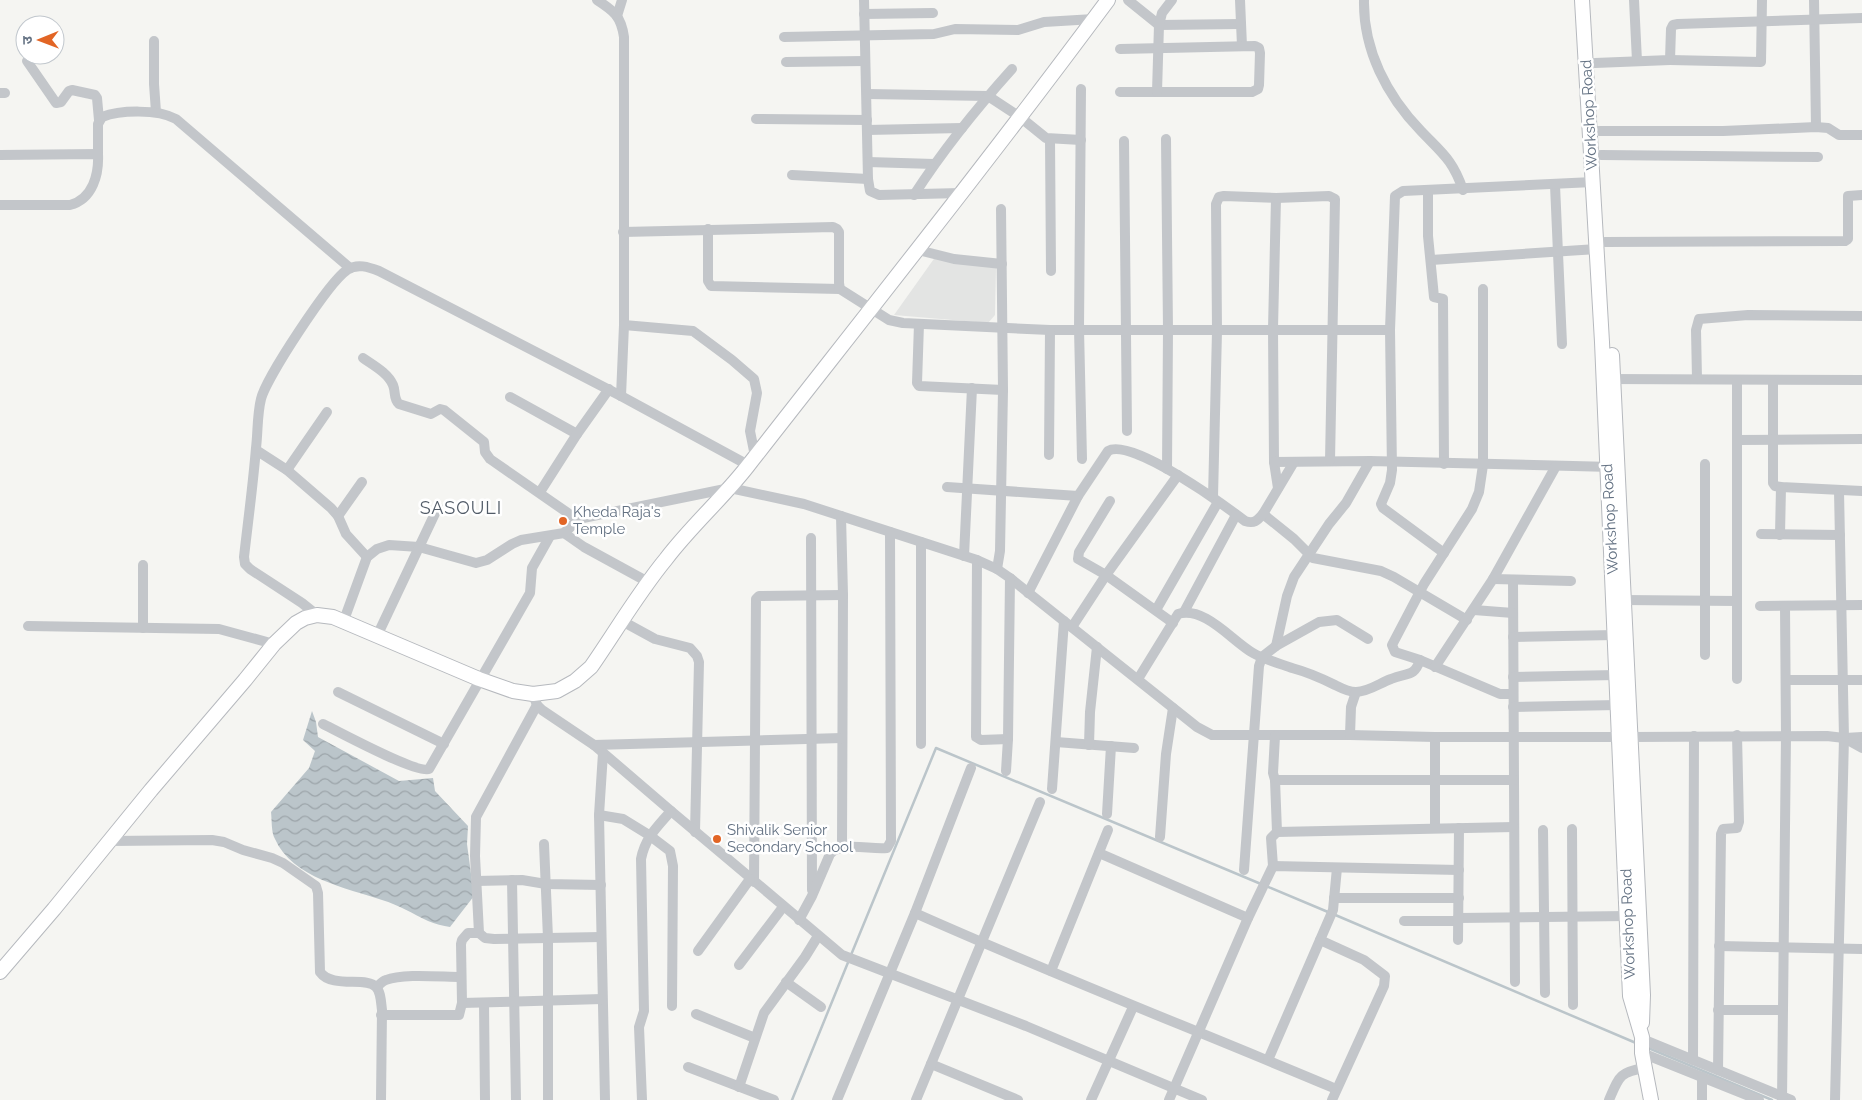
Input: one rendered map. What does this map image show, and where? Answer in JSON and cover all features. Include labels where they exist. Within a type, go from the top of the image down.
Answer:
[{"type":"main road","points":[[0,972],[274,644],[296,623],[317,615],[344,620],[479,679],[535,699],[565,688],[582,676],[648,582],[709,508],[730,488],[752,461],[918,250],[1108,0]]},
{"type":"main road","name":"Workshop Road","points":[[1582,0],[1593,182],[1601,246]]},
{"type":"main road","name":"Workshop Road","points":[[1592,0],[1608,379],[1624,600],[1627,916],[1630,996],[1642,1044],[1651,1100]]},
{"type":"main road","name":"Workshop Road","points":[[1613,467],[1615,635],[1618,705],[1626,737],[1643,995],[1642,1044]]},
{"type":"street","points":[[597,0],[612,9],[621,21],[624,37],[624,325],[622,396]]},
{"type":"street","points":[[617,16],[622,0]]},
{"type":"street","points":[[864,0],[868,179],[870,191],[873,194],[962,193]]},
{"type":"street","points":[[1128,0],[1159,25],[1241,24]]},
{"type":"street","points":[[1157,92],[1159,25],[1162,13],[1172,0]]},
{"type":"street","points":[[1240,0],[1242,46]]},
{"type":"street","points":[[1364,0],[1368,39],[1384,82],[1403,111],[1452,164],[1463,190]]},
{"type":"street","points":[[1637,61],[1634,0],[1643,0]]},
{"type":"street","points":[[1595,63],[1670,60],[1761,62],[1762,0]]},
{"type":"street","points":[[1814,0],[1816,127]]},
{"type":"street","points":[[864,14],[933,13]]},
{"type":"street","points":[[1670,60],[1673,25],[1862,18]]},
{"type":"street","points":[[784,37],[934,34],[955,29],[1009,31],[1025,29],[1044,22],[1094,20]]},
{"type":"street","points":[[154,41],[156,112]]},
{"type":"street","points":[[1120,49],[1242,46],[1255,46],[1259,48],[1258,89],[1252,92],[1120,92]]},
{"type":"street","points":[[786,62],[865,61]]},
{"type":"street","points":[[0,205],[70,205],[84,197],[97,176],[97,132],[99,120],[95,94],[72,90],[69,91],[61,102],[56,103],[29,65]]},
{"type":"street","points":[[914,194],[962,128],[1012,69]]},
{"type":"street","points":[[1081,89],[1078,329],[1082,459]]},
{"type":"street","points":[[867,94],[988,96],[1050,139],[1081,140]]},
{"type":"street","points":[[99,120],[105,116],[146,111],[169,115],[176,119],[350,268]]},
{"type":"street","points":[[756,119],[962,128]]},
{"type":"street","points":[[1599,131],[1724,131],[1816,127],[1828,128],[1839,135],[1862,135]]},
{"type":"street","points":[[1166,138],[1167,469]]},
{"type":"street","points":[[1050,139],[1051,271]]},
{"type":"street","points":[[1124,141],[1127,431]]},
{"type":"street","points":[[0,155],[98,154]]},
{"type":"street","points":[[1600,155],[1818,157]]},
{"type":"street","points":[[868,162],[934,164]]},
{"type":"street","points":[[792,175],[868,179]]},
{"type":"street","points":[[1444,553],[1382,506],[1391,477],[1392,462],[1390,330],[1395,196],[1403,191],[1463,190],[1593,182]]},
{"type":"street","points":[[1555,185],[1562,344]]},
{"type":"street","points":[[1428,190],[1428,236],[1434,297],[1443,299],[1444,464]]},
{"type":"street","points":[[1156,610],[1216,500],[1217,200],[1219,197],[1276,198],[1329,196],[1335,199],[1330,461]]},
{"type":"street","points":[[1431,260],[1558,252],[1601,246],[1845,241],[1848,239],[1849,232],[1848,196],[1862,196]]},
{"type":"street","points":[[1276,198],[1273,329],[1274,462],[1278,488]]},
{"type":"street","points":[[997,569],[1000,556],[1002,490],[1001,209]]},
{"type":"street","points":[[623,232],[836,228],[839,232],[840,242],[840,289]]},
{"type":"street","points":[[708,229],[708,281],[711,286],[840,289],[889,320],[903,323],[1050,330],[1390,330]]},
{"type":"street","points":[[918,250],[954,259],[1002,264]]},
{"type":"street","points":[[317,615],[250,569],[245,564],[244,558],[258,416],[263,393],[310,314],[341,275],[350,268],[366,266],[380,270],[622,396],[752,461]]},
{"type":"street","points":[[1483,290],[1483,465],[1479,492],[1472,510],[1424,584],[1392,645],[1395,652],[1471,680],[1500,694],[1514,694]]},
{"type":"street","points":[[1697,380],[1696,330],[1700,319],[1748,315],[1862,316]]},
{"type":"street","points":[[919,324],[919,386],[1003,390]]},
{"type":"street","points":[[624,325],[693,331],[754,379],[757,393],[750,436],[752,461]]},
{"type":"street","points":[[1049,455],[1050,330]]},
{"type":"street","points":[[363,358],[390,379],[394,387],[395,399],[399,404],[431,414],[440,409],[444,410],[484,442],[485,452],[490,459],[578,520]]},
{"type":"street","points":[[1608,379],[1862,380]]},
{"type":"street","points":[[1737,380],[1737,679]]},
{"type":"street","points":[[1773,380],[1773,479],[1776,486],[1862,491]]},
{"type":"street","points":[[964,556],[972,388]]},
{"type":"street","points":[[540,492],[576,434],[610,389]]},
{"type":"street","points":[[510,397],[576,434]]},
{"type":"street","points":[[288,470],[328,412]]},
{"type":"street","points":[[1738,440],[1862,439]]},
{"type":"street","points":[[1028,593],[1078,496],[1108,451],[1112,449],[1137,455],[1167,469],[1250,523],[1254,522],[1262,514],[1294,462]]},
{"type":"street","points":[[256,450],[288,470],[338,516],[346,534],[367,557]]},
{"type":"street","points":[[1274,462],[1370,461],[1613,467]]},
{"type":"street","points":[[1276,646],[1290,586],[1308,554],[1346,503],[1370,461]]},
{"type":"street","points":[[1704,464],[1705,655]]},
{"type":"street","points":[[1435,667],[1493,579],[1556,466]]},
{"type":"street","points":[[1052,789],[1068,624],[1178,475]]},
{"type":"street","points":[[338,516],[362,482]]},
{"type":"street","points":[[1780,486],[1780,534]]},
{"type":"street","points":[[947,487],[1078,496]]},
{"type":"street","points":[[344,620],[367,557],[383,546],[419,547],[476,563],[487,560],[521,540],[564,533],[578,520],[591,516],[730,488],[804,504],[977,560],[997,569],[1138,679],[1197,728],[1212,735],[1435,737],[1737,735],[1862,737]]},
{"type":"street","points":[[1835,1100],[1844,738],[1839,491]]},
{"type":"street","points":[[1110,501],[1078,556],[1081,562],[1106,575],[1173,623]]},
{"type":"street","points":[[377,636],[438,507]]},
{"type":"street","points":[[1262,514],[1294,539],[1308,554],[1318,560],[1381,571],[1467,620]]},
{"type":"street","points":[[1184,612],[1236,515]]},
{"type":"street","points":[[841,516],[843,595],[842,846]]},
{"type":"street","points":[[799,920],[812,896],[830,854],[836,848],[842,846],[884,849],[888,847],[891,841],[890,532]]},
{"type":"street","points":[[564,533],[584,547],[648,582]]},
{"type":"street","points":[[1761,534],[1840,535]]},
{"type":"street","points":[[323,724],[399,761],[425,771],[431,768],[479,679],[530,593],[532,568],[550,536]]},
{"type":"street","points":[[811,538],[812,896]]},
{"type":"street","points":[[920,542],[921,744]]},
{"type":"street","points":[[977,560],[976,737],[981,740],[1008,739]]},
{"type":"street","points":[[143,564],[143,628]]},
{"type":"street","points":[[1006,771],[1010,578]]},
{"type":"street","points":[[1493,579],[1571,581]]},
{"type":"street","points":[[1513,580],[1515,982]]},
{"type":"street","points":[[698,950],[752,880],[756,598],[759,596],[811,594],[843,595]]},
{"type":"street","points":[[1624,600],[1737,601]]},
{"type":"street","points":[[1760,606],[1862,605]]},
{"type":"street","points":[[1642,1044],[1693,1060],[1785,1099],[1782,1010],[1786,606]]},
{"type":"street","points":[[1474,610],[1513,613]]},
{"type":"street","points":[[1138,679],[1178,614],[1184,612],[1199,615],[1223,629],[1252,652],[1262,657],[1310,674],[1348,691],[1356,692],[1370,689],[1395,677],[1412,674],[1418,668],[1420,660]]},
{"type":"street","points":[[1244,870],[1253,735],[1259,666],[1262,657],[1276,646],[1320,622],[1329,620],[1337,620],[1344,623],[1368,640]]},
{"type":"street","points":[[622,621],[655,640],[690,648],[697,656],[699,662],[695,832]]},
{"type":"street","points":[[28,626],[219,629],[274,644]]},
{"type":"street","points":[[1513,637],[1615,635]]},
{"type":"street","points":[[1089,745],[1090,712],[1097,647]]},
{"type":"street","points":[[1513,677],[1617,675]]},
{"type":"street","points":[[1786,680],[1862,680]]},
{"type":"street","points":[[338,692],[444,744]]},
{"type":"street","points":[[1350,735],[1351,707],[1356,692]]},
{"type":"street","points":[[478,933],[476,817],[535,699],[545,712],[594,744],[783,907],[850,959],[890,973],[1108,1060],[1202,1100]]},
{"type":"street","points":[[1513,706],[1618,705]]},
{"type":"street","points":[[1160,837],[1166,754],[1172,708]]},
{"type":"street","points":[[1718,1070],[1721,834],[1723,829],[1737,828],[1739,822],[1737,735]]},
{"type":"street","points":[[1275,736],[1273,773],[1275,780],[1277,832]]},
{"type":"street","points":[[1693,1060],[1694,736]]},
{"type":"street","points":[[1435,737],[1435,828]]},
{"type":"street","points":[[594,744],[698,743],[842,738]]},
{"type":"street","points":[[1844,738],[1862,748]]},
{"type":"street","points":[[1056,742],[1134,748]]},
{"type":"street","points":[[1107,814],[1111,746]]},
{"type":"street","points":[[603,753],[599,815],[605,1100]]},
{"type":"street","points":[[837,1100],[915,913],[971,768]]},
{"type":"street","points":[[1275,780],[1514,780]]},
{"type":"street","points":[[916,1100],[1040,802]]},
{"type":"street","points":[[642,1100],[639,1031],[644,1012],[641,859],[649,835],[670,811]]},
{"type":"street","points":[[599,815],[623,819],[668,848],[672,860],[672,1006]]},
{"type":"street","points":[[1170,1100],[1248,918],[1266,884],[1273,866],[1271,838],[1277,832],[1514,827]]},
{"type":"street","points":[[1458,940],[1459,828]]},
{"type":"street","points":[[1572,829],[1573,1005]]},
{"type":"street","points":[[1051,971],[1108,830]]},
{"type":"street","points":[[1542,830],[1545,993]]},
{"type":"street","points":[[111,841],[218,840],[283,863],[317,887],[319,966],[323,976],[331,980],[371,984],[377,987]]},
{"type":"street","points":[[544,844],[548,938],[548,1100]]},
{"type":"street","points":[[1099,853],[1248,918]]},
{"type":"street","points":[[1273,866],[1459,870]]},
{"type":"street","points":[[1268,1060],[1332,913],[1338,868]]},
{"type":"street","points":[[476,881],[512,880],[546,884],[601,885]]},
{"type":"street","points":[[512,880],[516,1100]]},
{"type":"street","points":[[1334,898],[1459,898]]},
{"type":"street","points":[[739,965],[783,907]]},
{"type":"street","points":[[915,913],[1134,1007],[1199,1031],[1336,1089]]},
{"type":"street","points":[[1404,921],[1515,917],[1627,916]]},
{"type":"street","points":[[381,1015],[457,1016],[461,1013],[462,940],[468,933],[478,933],[485,938],[513,939],[601,936]]},
{"type":"street","points":[[739,1087],[764,1013],[818,936]]},
{"type":"street","points":[[1320,940],[1364,960],[1385,976],[1384,986],[1332,1100]]},
{"type":"street","points":[[1719,946],[1862,948]]},
{"type":"street","points":[[377,987],[388,979],[461,977]]},
{"type":"street","points":[[786,982],[821,1007]]},
{"type":"street","points":[[377,987],[381,1005],[381,1100]]},
{"type":"street","points":[[462,1003],[602,999]]},
{"type":"street","points":[[484,1003],[485,1100]]},
{"type":"street","points":[[1091,1100],[1134,1007]]},
{"type":"street","points":[[1718,1010],[1782,1010]]},
{"type":"street","points":[[696,1014],[755,1038]]},
{"type":"street","points":[[1642,1044],[1702,1077],[1759,1100]]},
{"type":"street","points":[[932,1064],[1018,1100]]},
{"type":"street","points":[[688,1067],[774,1100]]},
{"type":"street","points":[[1609,1100],[1620,1077],[1626,1072],[1645,1068]]},
{"type":"street","points":[[1702,1077],[1702,1100]]},
{"type":"street","points":[[1730,1089],[1730,1100]]},
{"type":"shaded area","points":[[936,256],[996,268],[995,315],[988,323],[894,315]]},
{"type":"water","points":[[312,711],[318,737],[399,781],[433,778],[435,791],[468,826],[467,844],[474,896],[450,927],[431,922],[388,902],[322,880],[294,863],[283,852],[274,836],[271,812],[309,768],[315,751],[303,740]]},
{"type":"waterway","points":[[851,955],[936,748],[1261,884]]},
{"type":"waterway","points":[[1266,886],[1328,912]]},
{"type":"waterway","points":[[1333,914],[1636,1043]]},
{"type":"waterway","points":[[792,1100],[849,960]]},
{"type":"waterway","points":[[1646,1047],[1772,1100]]},
{"type":"place","name":"Kheda Raja's Temple","points":[[563,521]]},
{"type":"place","name":"Shivalik Senior Secondary School","points":[[717,839]]},
{"type":"district","name":"SASOULI","points":[[461,507]]}]
